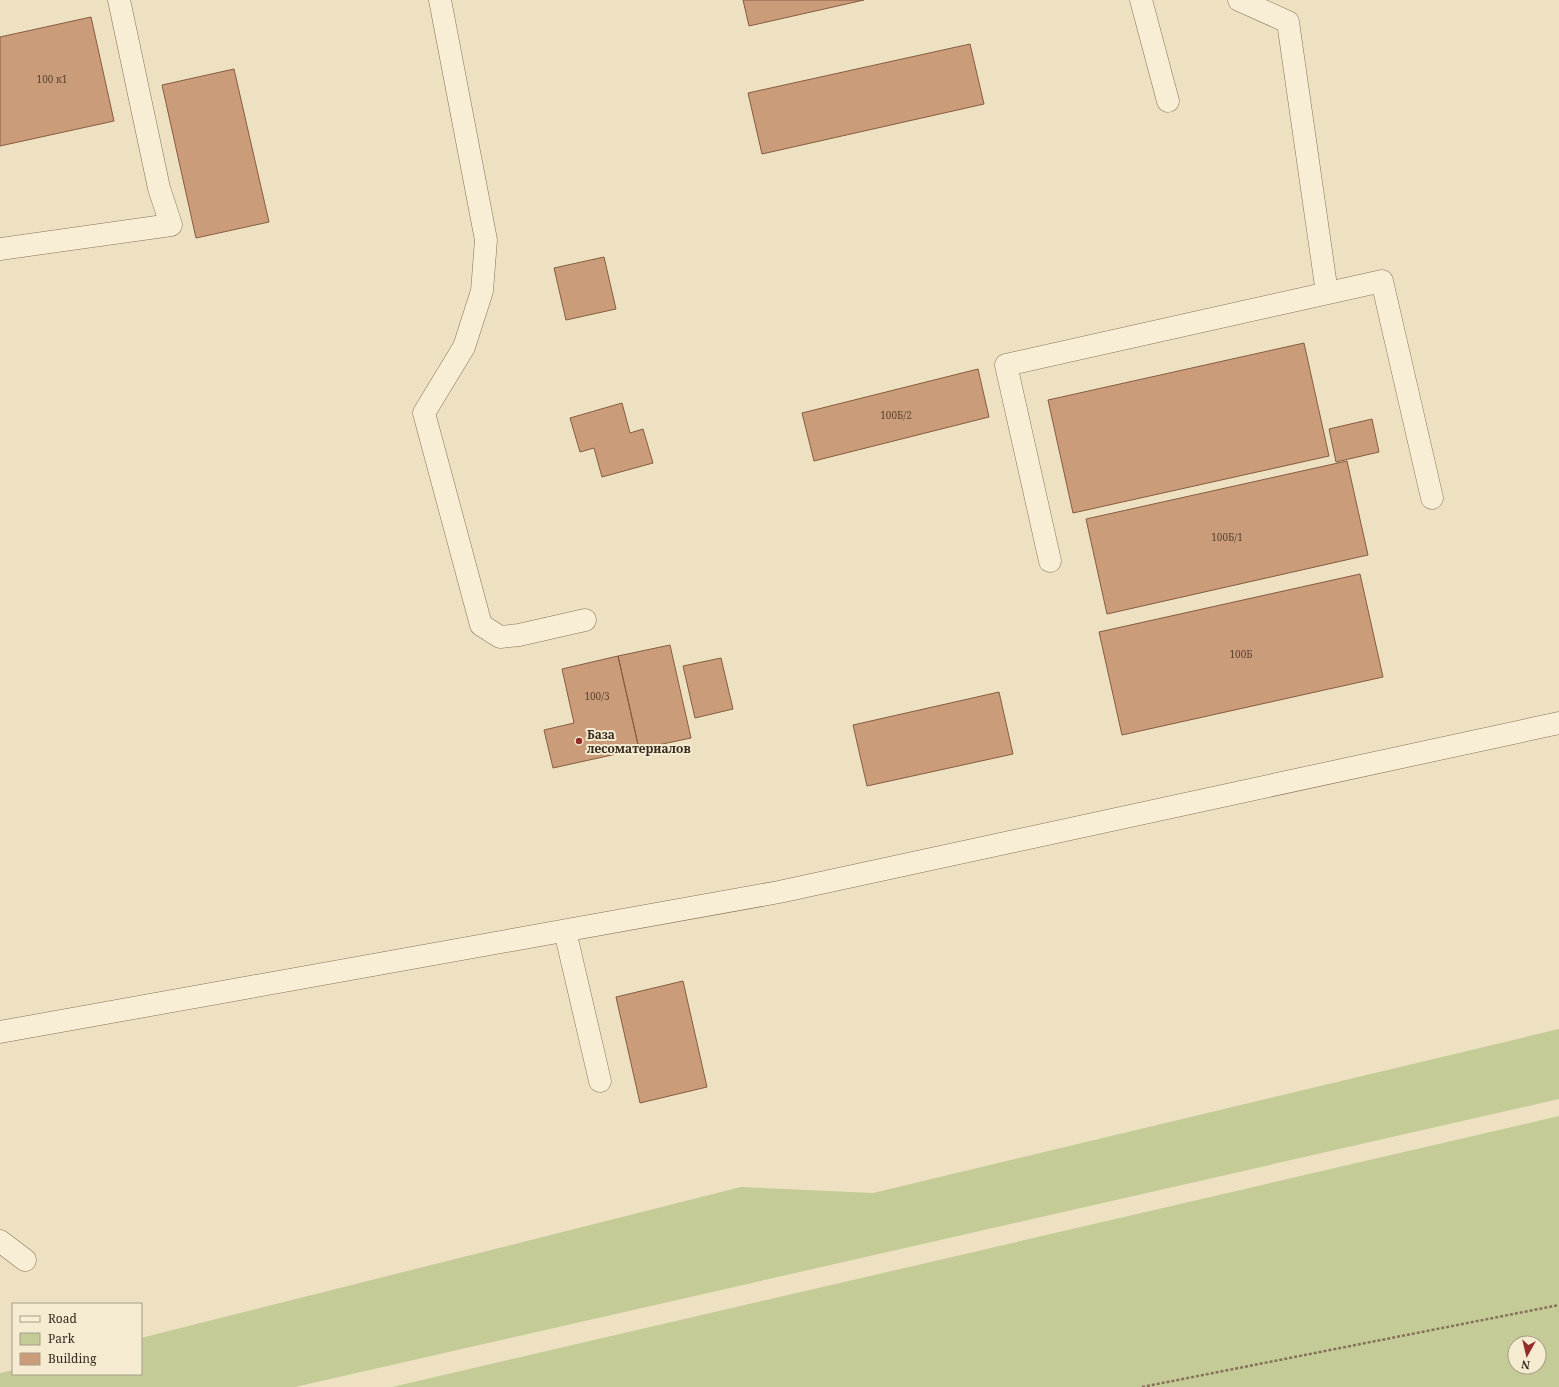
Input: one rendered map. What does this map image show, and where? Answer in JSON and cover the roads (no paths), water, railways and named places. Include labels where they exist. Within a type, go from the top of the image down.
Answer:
[{"type":"street","points":[[0,249],[171,225],[159,188],[119,0]]},
{"type":"street","points":[[440,0],[486,240],[482,291],[464,347],[424,413],[481,625],[500,637],[519,635],[586,620]]},
{"type":"street","points":[[1141,0],[1168,101]]},
{"type":"street","points":[[1239,0],[1288,22],[1327,293]]},
{"type":"street","points":[[1050,561],[1006,365],[1382,281],[1432,498]]},
{"type":"street","points":[[0,1032],[779,892],[1559,723]]},
{"type":"street","points":[[565,931],[600,1081]]},
{"type":"street","points":[[0,1241],[25,1260]]},
{"type":"place","name":"База лесоматериалов","points":[[579,741]]}]
